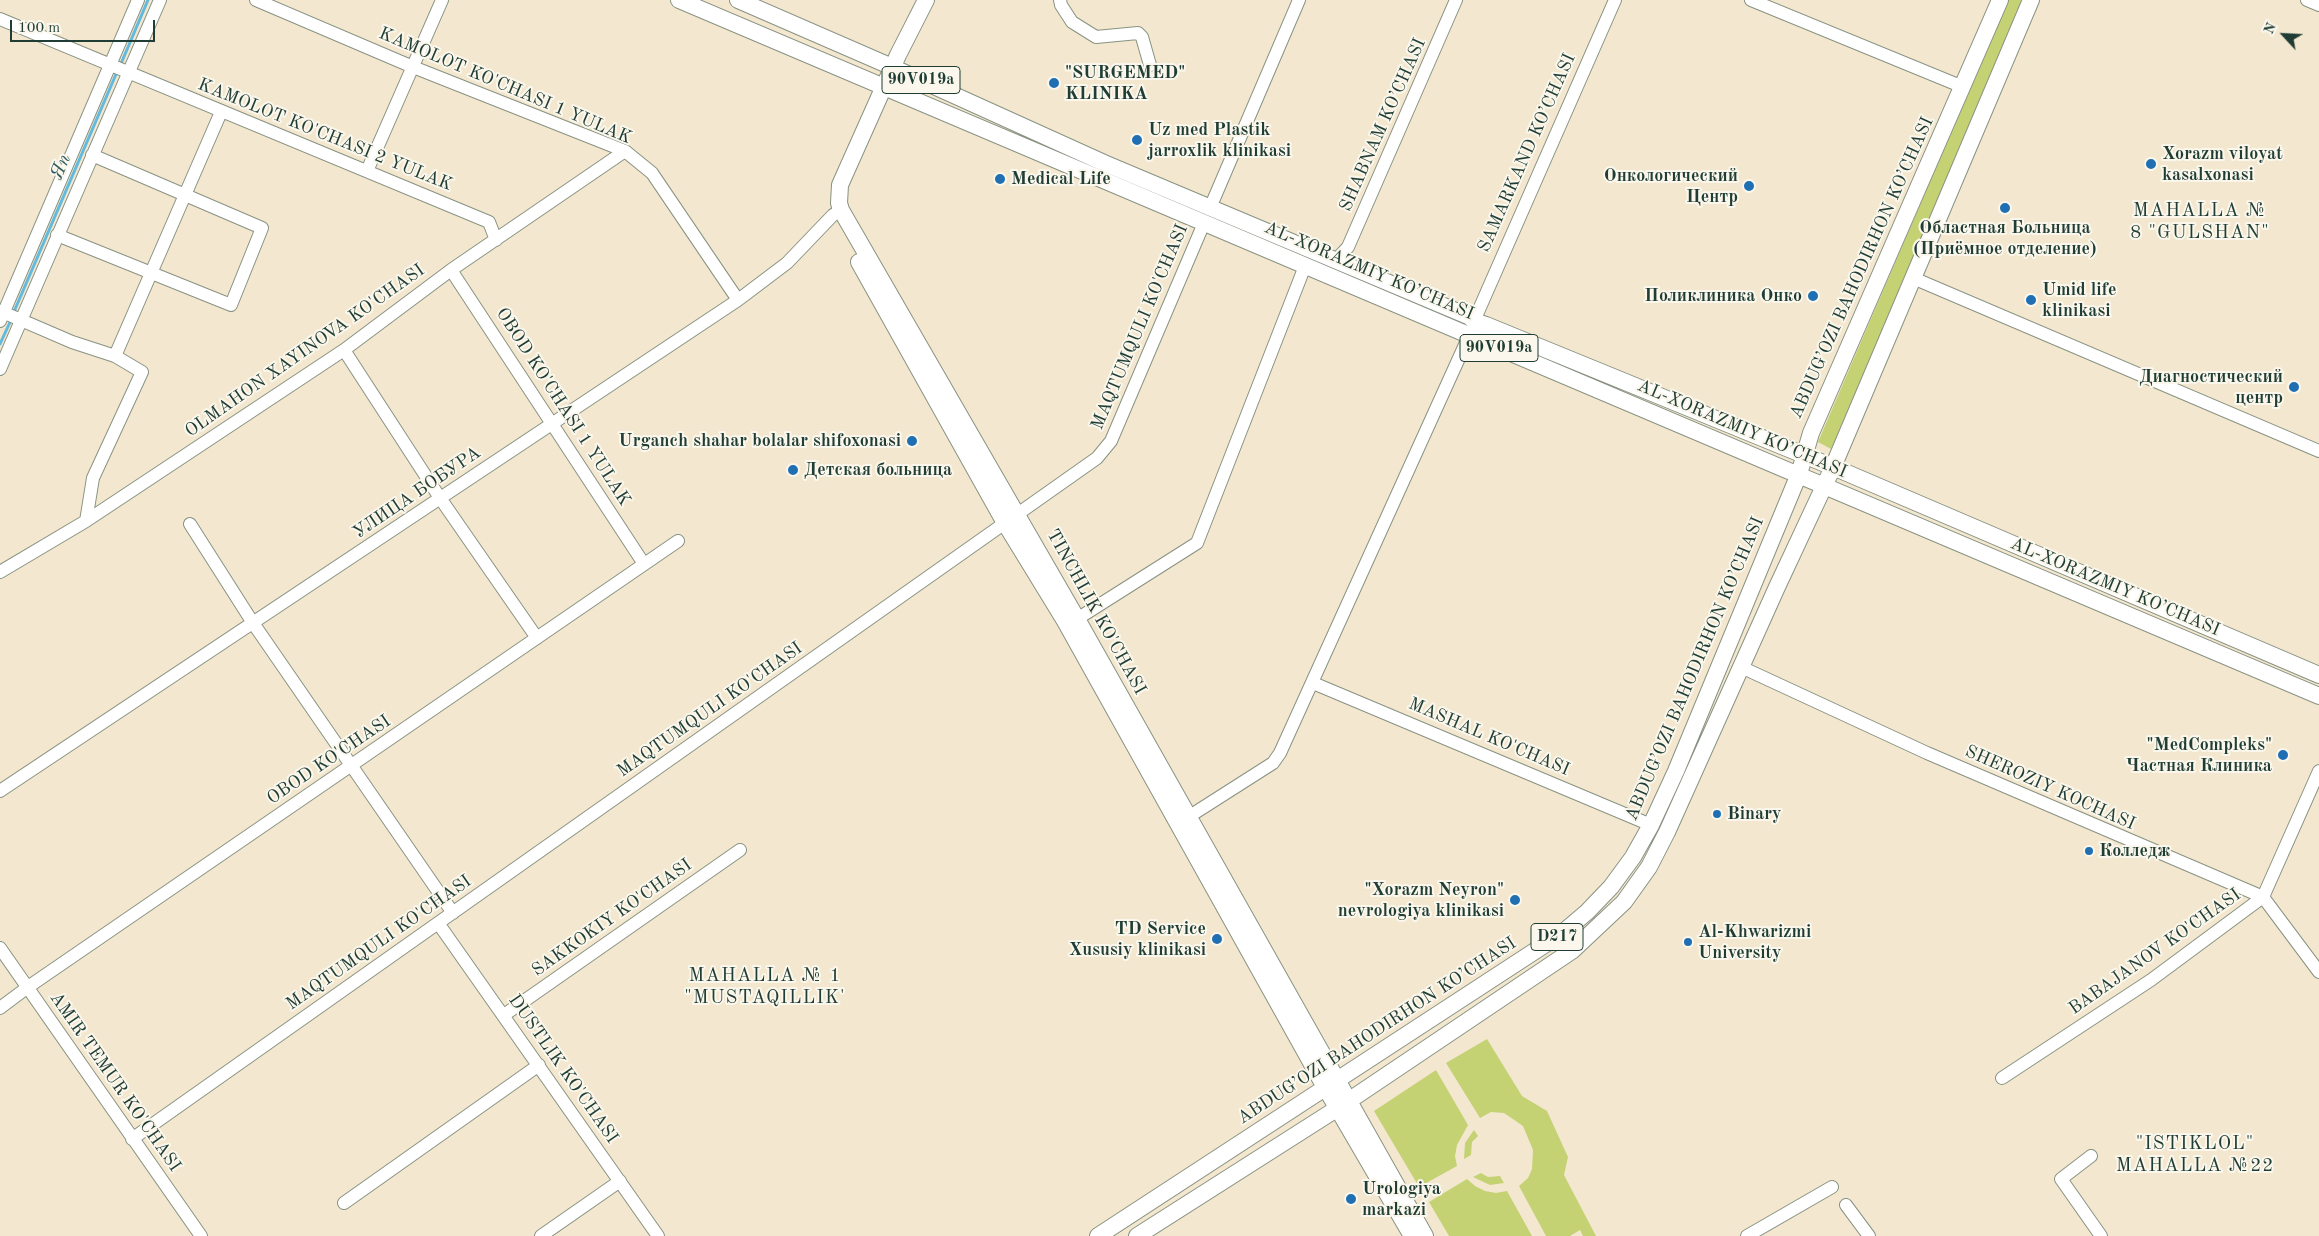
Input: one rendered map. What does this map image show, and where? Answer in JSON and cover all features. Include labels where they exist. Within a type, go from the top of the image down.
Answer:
[{"type":"main road","name":"AL-XORAZMIY KO’CHASI","points":[[679,0],[879,86],[1207,216],[1336,260],[1470,317],[1471,328]]},
{"type":"main road","name":"AL-XORAZMIY KO’CHASI","points":[[738,0],[888,65],[1207,216],[1305,266],[1471,328],[1824,485],[2319,696]]},
{"type":"main road","name":"TINCHLIK KO'CHASI","points":[[914,0],[879,86],[830,183],[829,202],[1011,519],[1065,621],[1183,821],[1344,1104],[1425,1236]]},
{"type":"main road","name":"TINCHLIK KO'CHASI","points":[[888,65],[926,0]]},
{"type":"main road","name":"ABDUG’OZI BAHODIRHON KO’CHASI","points":[[1098,1236],[1333,1085],[1561,934],[1611,888],[1633,857],[1651,825],[1676,771],[1799,474],[1806,456],[1811,433],[2000,0]]},
{"type":"main road","points":[[1833,467],[2031,0]]},
{"type":"main road","name":"AL-XORAZMIY KO’CHASI","points":[[1471,328],[1486,325],[1833,467],[2319,675]]},
{"type":"main road","name":"D217","points":[[1138,1236],[1344,1104],[1573,950],[1624,902],[1649,867],[1833,467]]},
{"type":"main road","name":"TINCHLIK KO'CHASI","points":[[1011,519],[1078,619],[1183,821]]},
{"type":"main road","points":[[1676,771],[1691,779]]},
{"type":"main road","name":"TINCHLIK KO'CHASI","points":[[1344,1104],[1412,1236]]},
{"type":"street","points":[[86,521],[93,478],[142,372],[115,356],[1,315],[138,0]]},
{"type":"street","points":[[0,369],[160,0]]},
{"type":"street","name":"KAMOLOT KO'CHASI 1 YULAK","points":[[256,0],[413,67],[625,151],[652,173],[738,300]]},
{"type":"street","points":[[367,171],[442,0]]},
{"type":"street","points":[[1060,0],[1061,5],[1072,22],[1096,37],[1138,33],[1142,36],[1150,65]]},
{"type":"street","name":"MAQTUMQULI KO'CHASI","points":[[132,1139],[1097,458],[1108,446],[1299,0]]},
{"type":"street","name":"SHABNAM KO’CHASI","points":[[1336,260],[1348,247],[1456,0]]},
{"type":"street","name":"SAMARKAND KO’CHASI","points":[[1183,821],[1273,762],[1280,753],[1471,328],[1615,0]]},
{"type":"street","points":[[1751,0],[1963,87]]},
{"type":"street","points":[[2307,0],[2319,5]]},
{"type":"street","name":"KAMOLOT KO'CHASI 2 YULAK","points":[[0,19],[110,63],[221,112],[489,222],[496,240]]},
{"type":"street","points":[[115,356],[221,112]]},
{"type":"street","name":"OLMAHON XAYINOVA KO'CHASI","points":[[0,572],[86,521],[344,350],[451,270],[625,151]]},
{"type":"street","points":[[57,235],[231,305],[262,228],[92,155]]},
{"type":"street","name":"УЛИЦА БОБУРА","points":[[0,791],[738,300],[787,264],[837,213]]},
{"type":"street","points":[[1078,619],[1197,543],[1305,266]]},
{"type":"street","name":"OBOD KO'CHASI 1 YULAK","points":[[451,270],[644,564]]},
{"type":"street","points":[[1913,278],[2319,451]]},
{"type":"street","points":[[344,350],[440,498],[537,638]]},
{"type":"street","points":[[190,524],[253,623],[452,913]]},
{"type":"street","name":"OBOD KO'CHASI","points":[[0,1008],[678,541]]},
{"type":"street","name":"SHEROZIY KOCHASI","points":[[1741,667],[1927,753],[2258,895],[2319,972]]},
{"type":"street","name":"MASHAL KO'CHASI","points":[[1312,683],[1651,825]]},
{"type":"street","name":"BABAJANOV KO'CHASI","points":[[2002,1078],[2151,980],[2258,895],[2319,771]]},
{"type":"street","name":"SAKKOKIY KO'CHASI","points":[[504,1015],[740,850]]},
{"type":"street","name":"DUSTLIK KO'CHASI","points":[[438,923],[658,1236]]},
{"type":"street","name":"AMIR TEMUR KO'CHASI","points":[[0,948],[201,1236]]},
{"type":"street","points":[[344,1203],[539,1065]]},
{"type":"street","points":[[2091,1156],[2061,1179],[2101,1236]]},
{"type":"street","points":[[541,1236],[620,1181]]},
{"type":"street","points":[[1747,1236],[1832,1187]]},
{"type":"street","points":[[1846,1205],[1869,1236]]},
{"type":"green space","points":[[2008,0],[2025,0],[1831,449],[1818,442]]},
{"type":"green space","points":[[1487,1039],[1522,1096],[1547,1111],[1568,1157],[1564,1175],[1596,1236],[1583,1236],[1580,1230],[1570,1236],[1546,1236],[1519,1186],[1528,1178],[1532,1169],[1533,1150],[1523,1126],[1504,1113],[1491,1112],[1480,1118],[1446,1063]]},
{"type":"green space","points":[[1436,1070],[1468,1125],[1457,1145],[1455,1156],[1457,1166],[1419,1187],[1374,1111]]},
{"type":"green space","points":[[1474,1130],[1478,1136],[1472,1142],[1471,1155],[1464,1159],[1465,1143]]},
{"type":"green space","points":[[1481,1173],[1488,1177],[1500,1176],[1504,1183],[1490,1185],[1473,1177]]},
{"type":"green space","points":[[1467,1179],[1485,1191],[1496,1193],[1507,1191],[1532,1236],[1449,1236],[1429,1202]]},
{"type":"waterway","name":"Яп","points":[[120,66],[148,0]]},
{"type":"waterway","name":"Яп","points":[[13,314],[117,72]]},
{"type":"waterway","name":"Яп","points":[[0,344],[11,320]]},
{"type":"place","name":"\"SURGEMED\" KLINIKA","points":[[1054,83]]},
{"type":"place","name":"Uz med Plastik jarroxlik klinikasi","points":[[1137,140]]},
{"type":"place","name":"Xorazm viloyat kasalxonasi","points":[[2151,164]]},
{"type":"place","name":"Medical Life","points":[[1000,179]]},
{"type":"place","name":"Онкологический Центр","points":[[1749,186]]},
{"type":"place","name":"Областная Больница (Приёмное отделение)","points":[[2005,208]]},
{"type":"place","name":"Поликлиника Онко","points":[[1813,296]]},
{"type":"place","name":"Umid life klinikasi","points":[[2031,300]]},
{"type":"place","name":"Диагностический центр","points":[[2294,387]]},
{"type":"place","name":"Urganch shahar bolalar shifoxonasi","points":[[912,441]]},
{"type":"place","name":"Детская больница","points":[[793,470]]},
{"type":"place","name":"\"MedCompleks\" Частная Клиника","points":[[2283,755]]},
{"type":"place","name":"Binary","points":[[1717,814]]},
{"type":"place","name":"Колледж","points":[[2089,851]]},
{"type":"place","name":"\"Xorazm Neyron\" nevrologiya klinikasi","points":[[1515,900]]},
{"type":"place","name":"TD Service Xususiy klinikasi","points":[[1217,939]]},
{"type":"place","name":"Al-Khwarizmi University","points":[[1688,942]]},
{"type":"place","name":"Urologiya markazi","points":[[1351,1199]]},
{"type":"district","name":"MAHALLA № 8 \"GULSHAN\"","points":[[2200,222]]},
{"type":"district","name":"MAHALLA № 1 \"MUSTAQILLIK'","points":[[765,987]]},
{"type":"district","name":"\"ISTIKLOL\" MAHALLA №22","points":[[2195,1155]]}]
